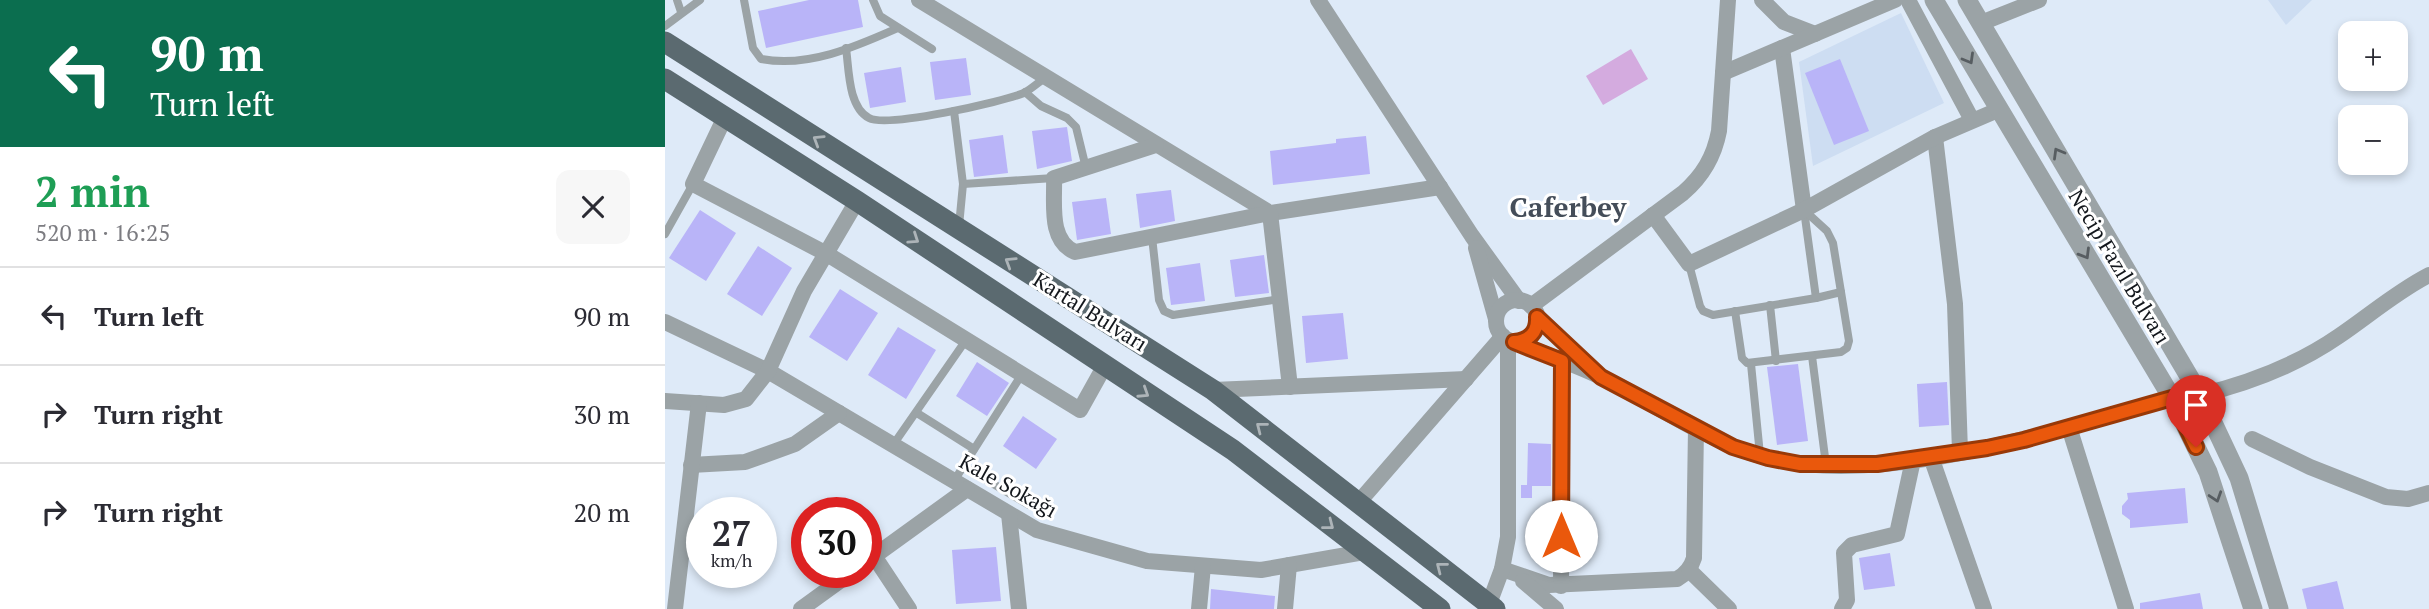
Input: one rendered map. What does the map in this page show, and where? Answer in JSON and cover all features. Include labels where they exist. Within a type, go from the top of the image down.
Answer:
[{"type":"main road","name":"Kartal Bulvarı","points":[[665,42],[1213,390],[1492,607]]},
{"type":"main road","name":"Kartal Bulvarı","points":[[665,79],[724,119],[857,201],[1233,450],[1440,609]]},
{"type":"street","points":[[919,0],[1270,213]]},
{"type":"street","points":[[1318,0],[1472,236],[1529,308],[1601,377]]},
{"type":"street","points":[[1496,319],[1501,307],[1507,303],[1529,308],[1691,186],[1710,161],[1719,131],[1728,0]]},
{"type":"street","points":[[1762,0],[1784,22],[1804,32],[1815,34]]},
{"type":"street","points":[[1723,73],[1895,0]]},
{"type":"street","points":[[1908,0],[1972,120]]},
{"type":"street","name":"Necip Fazıl Bulvarı","points":[[1934,0],[2172,398],[2208,472],[2253,609]]},
{"type":"street","points":[[1981,23],[2039,0]]},
{"type":"street","name":"Necip Fazıl Bulvarı","points":[[1970,1],[2200,395],[2239,478],[2280,609]]},
{"type":"street","points":[[1782,48],[1804,210]]},
{"type":"street","points":[[1653,215],[1689,264],[1804,210],[1935,138],[1998,110]]},
{"type":"street","points":[[724,119],[693,184],[827,254],[1080,410],[1104,367]]},
{"type":"street","points":[[1935,138],[1955,304],[1960,452]]},
{"type":"street","points":[[1156,145],[1054,178],[1057,234],[1069,250],[1075,252],[1270,213],[1440,187]]},
{"type":"street","points":[[665,401],[724,405],[746,399],[768,371],[804,291],[857,201]]},
{"type":"street","points":[[1270,213],[1290,387]]},
{"type":"street","points":[[1472,236],[1499,331],[1508,339],[1601,377],[1733,447],[1760,456],[1792,463],[1826,465],[1913,460],[2024,440],[2172,398]]},
{"type":"street","points":[[2200,395],[2250,381],[2298,361],[2340,336],[2395,294],[2429,275]]},
{"type":"street","points":[[1508,339],[1521,342],[1536,330],[1529,308]]},
{"type":"street","name":"Kale Sokağı","points":[[665,321],[768,371],[1037,530],[1147,561],[1261,570],[1364,552]]},
{"type":"street","points":[[1358,503],[1466,379],[1508,339]]},
{"type":"street","points":[[1492,607],[1509,573],[1508,339]]},
{"type":"street","points":[[1561,586],[1562,361]]},
{"type":"street","points":[[1213,390],[1466,379]]},
{"type":"street","points":[[675,609],[699,403]]},
{"type":"street","points":[[691,465],[745,462],[758,458],[796,444],[839,413]]},
{"type":"street","points":[[1509,573],[1561,586],[1677,579],[1689,570],[1694,551],[1696,428]]},
{"type":"street","points":[[2069,428],[2126,609]]},
{"type":"street","points":[[2252,439],[2310,467],[2386,498],[2408,499],[2429,493]]},
{"type":"street","points":[[1931,457],[1983,609]]},
{"type":"street","points":[[1842,609],[1847,600],[1844,553],[1853,545],[1897,534],[1913,460]]},
{"type":"street","points":[[882,549],[961,485]]},
{"type":"street","points":[[1009,514],[1019,609]]},
{"type":"street","points":[[1285,609],[1289,565]]},
{"type":"street","points":[[1199,609],[1203,566]]},
{"type":"street","points":[[1689,570],[1729,609]]},
{"type":"street","points":[[1509,573],[1556,609]]},
{"type":"street","points":[[882,574],[909,609]]},
{"type":"street","points":[[801,609],[830,588]]},
{"type":"lane","points":[[677,0],[681,12]]},
{"type":"lane","points":[[665,26],[700,0]]},
{"type":"lane","points":[[744,0],[753,48],[761,59],[779,63],[825,56],[898,28]]},
{"type":"lane","points":[[873,0],[880,16],[932,50]]},
{"type":"lane","points":[[846,48],[858,109],[871,120],[894,121],[954,111],[1025,92],[1046,77]]},
{"type":"lane","points":[[1025,92],[1041,106],[1067,118],[1076,127],[1086,168]]},
{"type":"lane","points":[[954,111],[963,184],[959,229]]},
{"type":"lane","points":[[963,184],[1054,178]]},
{"type":"lane","points":[[665,234],[693,184]]},
{"type":"lane","points":[[1735,311],[1742,358],[1751,364],[1841,352],[1849,345],[1833,243],[1827,231],[1804,210]]},
{"type":"lane","points":[[1804,210],[1816,298]]},
{"type":"lane","points":[[1152,237],[1159,300],[1164,311],[1173,314],[1280,299]]},
{"type":"lane","points":[[1689,264],[1700,306],[1703,311],[1713,315],[1841,292]]},
{"type":"lane","points":[[1770,305],[1776,361]]},
{"type":"lane","points":[[893,445],[966,340]]},
{"type":"lane","points":[[1812,356],[1826,465]]},
{"type":"lane","points":[[1751,364],[1760,456]]},
{"type":"lane","points":[[961,485],[963,466],[1022,374]]},
{"type":"lane","points":[[917,413],[974,449]]},
{"type":"lane","points":[[963,466],[1029,505]]},
{"type":"shaded area","points":[[2268,0],[2312,0],[2286,25]]},
{"type":"shaded area","points":[[1901,13],[1944,103],[1813,166],[1799,62]]},
{"type":"shaded area","points":[[1631,49],[1648,79],[1603,105],[1586,76]]},
{"type":"building","points":[[809,0],[858,0],[863,27],[766,48],[758,11]]},
{"type":"building","points":[[966,58],[971,95],[935,100],[930,62]]},
{"type":"building","points":[[1840,59],[1869,131],[1834,145],[1805,73]]},
{"type":"building","points":[[901,67],[906,102],[870,108],[864,73]]},
{"type":"building","points":[[1067,127],[1072,161],[1037,169],[1032,131]]},
{"type":"building","points":[[1003,135],[1008,173],[974,177],[969,140]]},
{"type":"building","points":[[1366,136],[1370,174],[1273,185],[1270,151],[1336,143],[1336,139]]},
{"type":"building","points":[[1171,190],[1175,221],[1140,228],[1136,194]]},
{"type":"building","points":[[1106,198],[1111,234],[1077,240],[1072,202]]},
{"type":"building","points":[[700,210],[736,233],[706,281],[669,258]]},
{"type":"building","points":[[758,246],[792,268],[762,316],[727,294]]},
{"type":"building","points":[[1264,255],[1269,293],[1235,297],[1230,260]]},
{"type":"building","points":[[1200,263],[1205,301],[1171,305],[1166,268]]},
{"type":"building","points":[[840,289],[878,313],[847,361],[809,337]]},
{"type":"building","points":[[1343,313],[1348,359],[1306,363],[1302,316]]},
{"type":"building","points":[[898,327],[936,350],[906,399],[868,375]]},
{"type":"building","points":[[977,362],[1009,383],[987,416],[956,396]]},
{"type":"building","points":[[1798,364],[1808,441],[1777,445],[1767,367]]},
{"type":"building","points":[[1947,382],[1949,425],[1919,427],[1917,384]]},
{"type":"building","points":[[1023,416],[1057,439],[1036,469],[1003,446]]},
{"type":"building","points":[[1528,443],[1551,444],[1551,486],[1532,486],[1532,498],[1521,498],[1521,485],[1527,485]]},
{"type":"building","points":[[2185,488],[2188,523],[2130,528],[2130,520],[2122,514],[2122,506],[2128,499],[2127,493]]},
{"type":"building","points":[[996,547],[1001,601],[956,604],[952,550]]},
{"type":"building","points":[[1890,553],[1895,586],[1864,590],[1859,558]]},
{"type":"building","points":[[2337,581],[2344,609],[2307,609],[2302,589]]},
{"type":"building","points":[[1211,589],[1275,596],[1274,609],[1210,609]]},
{"type":"building","points":[[2200,593],[2203,609],[2140,609],[2140,603]]},
{"type":"district","name":"Caferbey","points":[[1568,207]]},
{"type":"route","points":[[1561,536],[1562,361],[1514,342],[1521,342],[1532,335],[1538,324],[1537,317],[1601,377],[1733,447],[1784,462],[1813,465],[1895,462],[1987,448],[2172,398],[2196,447]]}]
